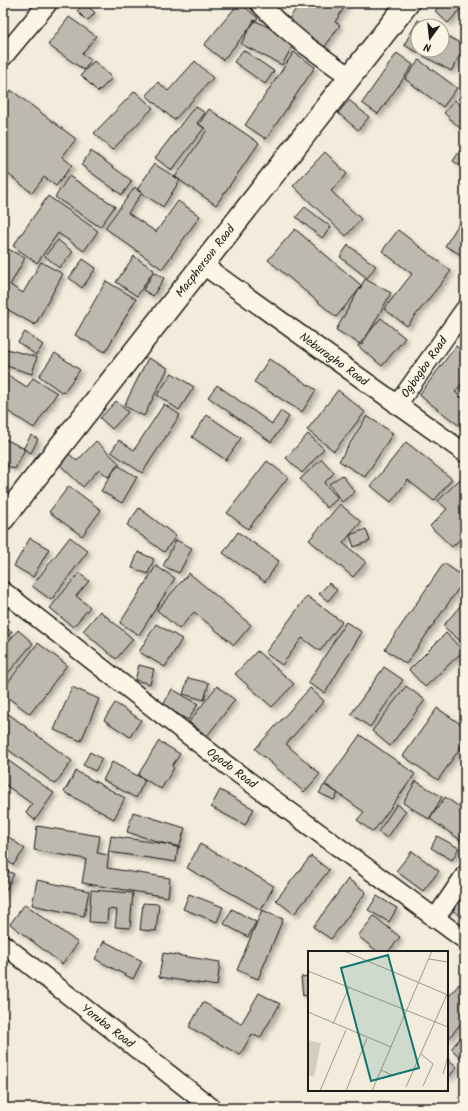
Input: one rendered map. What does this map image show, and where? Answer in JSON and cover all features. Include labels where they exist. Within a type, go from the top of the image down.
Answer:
[{"type":"street","points":[[3,57],[48,3]]},
{"type":"street","points":[[259,3],[304,44],[350,77]]},
{"type":"street","name":"Macpherson Road","points":[[3,519],[408,3]]},
{"type":"street","name":"Neburagho Road","points":[[203,265],[465,453]]},
{"type":"street","name":"Ogbogbo Road","points":[[397,405],[465,309]]},
{"type":"street","name":"Ogodo Road","points":[[3,591],[228,766],[465,940]]},
{"type":"street","points":[[436,919],[465,875]]},
{"type":"street","name":"Yoruba Road","points":[[3,944],[212,1108]]},
{"type":"building","points":[[85,3],[95,13],[87,21],[77,11]]},
{"type":"building","points":[[239,3],[258,18],[223,60],[204,45]]},
{"type":"building","points":[[300,3],[305,3],[312,8],[315,3],[347,3],[335,22],[340,25],[322,51],[284,26]]},
{"type":"building","points":[[442,3],[465,3],[450,21],[450,18],[443,18],[435,11]]},
{"type":"building","points":[[69,17],[96,36],[82,54],[91,60],[84,70],[48,45]]},
{"type":"building","points":[[254,20],[295,41],[282,65],[241,44]]},
{"type":"building","points":[[410,34],[410,48],[404,45]]},
{"type":"building","points":[[450,38],[465,46],[451,71],[428,58],[450,58]]},
{"type":"building","points":[[243,50],[274,71],[265,84],[234,62]]},
{"type":"building","points":[[294,52],[315,67],[266,139],[245,125]]},
{"type":"building","points":[[397,53],[413,65],[378,114],[362,103]]},
{"type":"building","points":[[419,60],[457,88],[443,107],[405,79]]},
{"type":"building","points":[[94,61],[112,78],[98,92],[81,75]]},
{"type":"building","points":[[195,61],[213,78],[174,120],[146,95],[158,82],[168,91]]},
{"type":"building","points":[[11,90],[76,139],[62,157],[72,165],[56,186],[44,177],[32,193],[3,170],[3,100]]},
{"type":"building","points":[[465,90],[465,105],[458,99]]},
{"type":"building","points":[[135,91],[153,108],[112,150],[94,133]]},
{"type":"building","points":[[349,100],[369,117],[358,130],[338,113]]},
{"type":"building","points":[[455,100],[465,109],[465,133],[444,113]]},
{"type":"building","points":[[195,106],[205,113],[197,123],[204,128],[172,170],[155,158]]},
{"type":"building","points":[[209,109],[259,143],[216,205],[175,177],[207,130],[199,124]]},
{"type":"building","points":[[465,143],[465,169],[453,161]]},
{"type":"building","points":[[91,151],[132,181],[122,195],[81,165]]},
{"type":"building","points":[[325,152],[347,174],[331,191],[361,219],[346,236],[293,186]]},
{"type":"building","points":[[154,164],[180,180],[163,207],[137,190]]},
{"type":"building","points":[[69,176],[115,206],[100,227],[55,197]]},
{"type":"building","points":[[135,187],[142,193],[128,213],[156,232],[178,201],[200,216],[162,269],[105,228]]},
{"type":"building","points":[[48,196],[98,231],[84,251],[58,233],[37,263],[13,246]]},
{"type":"building","points":[[305,207],[331,227],[322,238],[296,217]]},
{"type":"building","points":[[465,214],[465,257],[445,246]]},
{"type":"building","points":[[295,229],[362,286],[336,317],[268,260]]},
{"type":"building","points":[[398,230],[451,271],[407,326],[384,309],[412,274],[382,251]]},
{"type":"building","points":[[58,240],[73,252],[59,268],[45,256]]},
{"type":"building","points":[[348,245],[376,266],[367,278],[340,257]]},
{"type":"building","points":[[6,248],[25,258],[10,285],[23,293],[41,262],[63,274],[35,325],[7,309],[3,316],[3,254]]},
{"type":"building","points":[[134,256],[154,270],[137,296],[116,282]]},
{"type":"building","points":[[83,259],[96,268],[82,288],[69,278]]},
{"type":"building","points":[[154,272],[164,278],[153,296],[143,290]]},
{"type":"building","points":[[365,279],[391,293],[362,345],[336,330]]},
{"type":"building","points":[[106,281],[136,299],[105,352],[75,335]]},
{"type":"building","points":[[381,318],[405,338],[382,366],[358,346]]},
{"type":"building","points":[[25,332],[43,345],[36,355],[18,342]]},
{"type":"building","points":[[456,346],[465,353],[465,379],[455,392],[465,400],[465,430],[419,395]]},
{"type":"building","points":[[3,348],[37,357],[32,374],[3,365]]},
{"type":"building","points":[[55,353],[80,370],[63,393],[39,376]]},
{"type":"building","points":[[148,358],[168,368],[144,416],[124,406]]},
{"type":"building","points":[[269,359],[316,390],[302,412],[254,382]]},
{"type":"building","points":[[3,372],[27,387],[33,378],[57,393],[34,428],[3,408]]},
{"type":"building","points":[[172,373],[194,387],[179,410],[157,395]]},
{"type":"building","points":[[217,385],[272,424],[281,411],[289,417],[271,442],[208,397]]},
{"type":"building","points":[[338,390],[365,412],[334,451],[307,430]]},
{"type":"building","points":[[116,401],[128,412],[112,429],[100,418]]},
{"type":"building","points":[[164,404],[180,415],[142,473],[111,452],[119,440],[134,450]]},
{"type":"building","points":[[207,415],[241,438],[226,460],[192,437]]},
{"type":"building","points":[[367,416],[393,433],[365,477],[339,461]]},
{"type":"building","points":[[308,434],[324,449],[302,473],[286,458]]},
{"type":"building","points":[[31,435],[38,439],[31,453],[23,449]]},
{"type":"building","points":[[3,438],[25,449],[15,469],[3,464]]},
{"type":"building","points":[[96,441],[120,464],[108,477],[99,469],[83,487],[58,463],[68,453],[77,461]]},
{"type":"building","points":[[406,442],[452,479],[434,501],[408,480],[391,502],[371,486]]},
{"type":"building","points":[[322,459],[334,473],[324,483],[338,498],[327,508],[300,479]]},
{"type":"building","points":[[267,461],[288,477],[248,529],[227,513]]},
{"type":"building","points":[[117,465],[137,477],[122,503],[101,491]]},
{"type":"building","points":[[465,474],[465,534],[452,547],[430,526],[447,509],[438,501]]},
{"type":"building","points":[[342,475],[355,492],[342,502],[329,484]]},
{"type":"building","points":[[69,486],[101,510],[82,536],[49,512]]},
{"type":"building","points":[[340,504],[361,522],[343,543],[366,562],[353,577],[309,540]]},
{"type":"building","points":[[139,508],[176,536],[164,552],[127,525]]},
{"type":"building","points":[[366,529],[370,541],[354,547],[350,535]]},
{"type":"building","points":[[238,532],[279,561],[265,582],[223,553]]},
{"type":"building","points":[[70,537],[88,551],[51,600],[32,586]]},
{"type":"building","points":[[30,538],[49,549],[33,577],[14,566]]},
{"type":"building","points":[[176,540],[192,548],[179,573],[163,566]]},
{"type":"building","points":[[138,552],[154,559],[148,574],[132,568]]},
{"type":"building","points":[[444,563],[465,579],[406,664],[385,649]]},
{"type":"building","points":[[156,566],[175,578],[139,635],[120,623]]},
{"type":"building","points":[[79,573],[89,581],[76,596],[90,607],[73,627],[50,608]]},
{"type":"building","points":[[189,573],[251,625],[234,645],[194,612],[179,629],[157,610]]},
{"type":"building","points":[[329,583],[337,590],[328,601],[319,594]]},
{"type":"building","points":[[307,596],[342,622],[320,651],[302,638],[282,665],[265,653]]},
{"type":"building","points":[[461,605],[465,609],[465,645],[443,626]]},
{"type":"building","points":[[100,611],[133,639],[116,659],[83,631]]},
{"type":"building","points":[[346,622],[362,632],[325,693],[308,683]]},
{"type":"building","points":[[156,624],[182,639],[165,667],[139,652]]},
{"type":"building","points":[[3,628],[12,631],[3,643]]},
{"type":"building","points":[[18,630],[33,643],[3,679],[3,648]]},
{"type":"building","points":[[446,633],[463,651],[425,687],[409,670]]},
{"type":"building","points":[[38,643],[67,665],[30,714],[3,694],[3,689]]},
{"type":"building","points":[[257,651],[294,684],[272,707],[235,674]]},
{"type":"building","points":[[139,665],[154,669],[150,684],[135,680]]},
{"type":"building","points":[[384,667],[403,680],[370,727],[351,714]]},
{"type":"building","points":[[188,678],[209,683],[204,700],[183,694]]},
{"type":"building","points":[[217,686],[235,700],[207,736],[189,722]]},
{"type":"building","points":[[406,686],[425,700],[390,746],[372,731]]},
{"type":"building","points":[[72,687],[99,699],[81,741],[54,730]]},
{"type":"building","points":[[310,688],[324,701],[286,744],[320,774],[304,792],[255,749]]},
{"type":"building","points":[[172,689],[198,704],[188,720],[163,705]]},
{"type":"building","points":[[115,703],[141,720],[130,737],[104,720]]},
{"type":"building","points":[[437,708],[465,727],[465,741],[438,780],[403,756]]},
{"type":"building","points":[[3,710],[72,761],[55,784],[3,746]]},
{"type":"building","points":[[360,735],[415,774],[373,832],[357,820],[364,812],[325,784]]},
{"type":"building","points":[[159,741],[180,754],[172,766],[174,768],[161,789],[138,775]]},
{"type":"building","points":[[90,752],[102,759],[95,771],[83,765]]},
{"type":"building","points":[[3,757],[54,793],[35,820],[26,813],[32,804],[3,783]]},
{"type":"building","points":[[112,762],[145,780],[136,798],[103,780]]},
{"type":"building","points":[[76,771],[125,798],[114,819],[64,792]]},
{"type":"building","points":[[416,781],[442,797],[429,819],[403,803]]},
{"type":"building","points":[[324,785],[338,793],[334,800],[319,793]]},
{"type":"building","points":[[220,790],[254,809],[245,825],[211,807]]},
{"type":"building","points":[[445,797],[465,811],[465,837],[462,841],[430,819]]},
{"type":"building","points":[[397,804],[406,811],[387,838],[378,832]]},
{"type":"building","points":[[133,812],[185,828],[179,848],[127,832]]},
{"type":"building","points":[[37,826],[100,836],[97,853],[108,855],[111,836],[178,846],[176,862],[109,852],[107,868],[170,878],[168,897],[82,883],[86,859],[34,850]]},
{"type":"building","points":[[3,833],[25,849],[13,865],[3,858]]},
{"type":"building","points":[[437,836],[459,848],[452,860],[431,848]]},
{"type":"building","points":[[200,844],[274,886],[261,910],[187,868]]},
{"type":"building","points":[[412,851],[439,871],[423,891],[396,871]]},
{"type":"building","points":[[311,856],[329,870],[294,914],[276,900]]},
{"type":"building","points":[[3,869],[14,874],[3,896]]},
{"type":"building","points":[[348,879],[366,892],[331,939],[313,927]]},
{"type":"building","points":[[37,880],[89,891],[84,916],[32,905]]},
{"type":"building","points":[[91,890],[133,893],[130,928],[115,927],[117,910],[108,909],[107,923],[89,922]]},
{"type":"building","points":[[456,891],[465,897],[465,919],[446,906]]},
{"type":"building","points":[[189,894],[223,907],[217,922],[183,909]]},
{"type":"building","points":[[377,896],[397,908],[389,922],[368,910]]},
{"type":"building","points":[[143,903],[159,904],[156,931],[140,930]]},
{"type":"building","points":[[25,904],[78,943],[62,964],[10,924]]},
{"type":"building","points":[[232,909],[256,922],[248,937],[224,924]]},
{"type":"building","points":[[262,910],[283,919],[258,979],[237,970]]},
{"type":"building","points":[[374,916],[400,937],[389,951],[377,951],[358,936]]},
{"type":"building","points":[[104,941],[142,961],[133,979],[95,959]]},
{"type":"building","points":[[163,953],[220,962],[217,986],[159,977]]},
{"type":"building","points":[[308,976],[308,995],[303,996],[301,977]]},
{"type":"building","points":[[459,984],[465,989],[465,1018],[448,1040],[448,998]]},
{"type":"building","points":[[259,993],[280,1004],[260,1038],[252,1034],[240,1055],[189,1027],[203,1002],[241,1024]]},
{"type":"building","points":[[465,1032],[465,1061],[451,1049]]},
{"type":"building","points":[[448,1059],[457,1067],[448,1078]]}]
